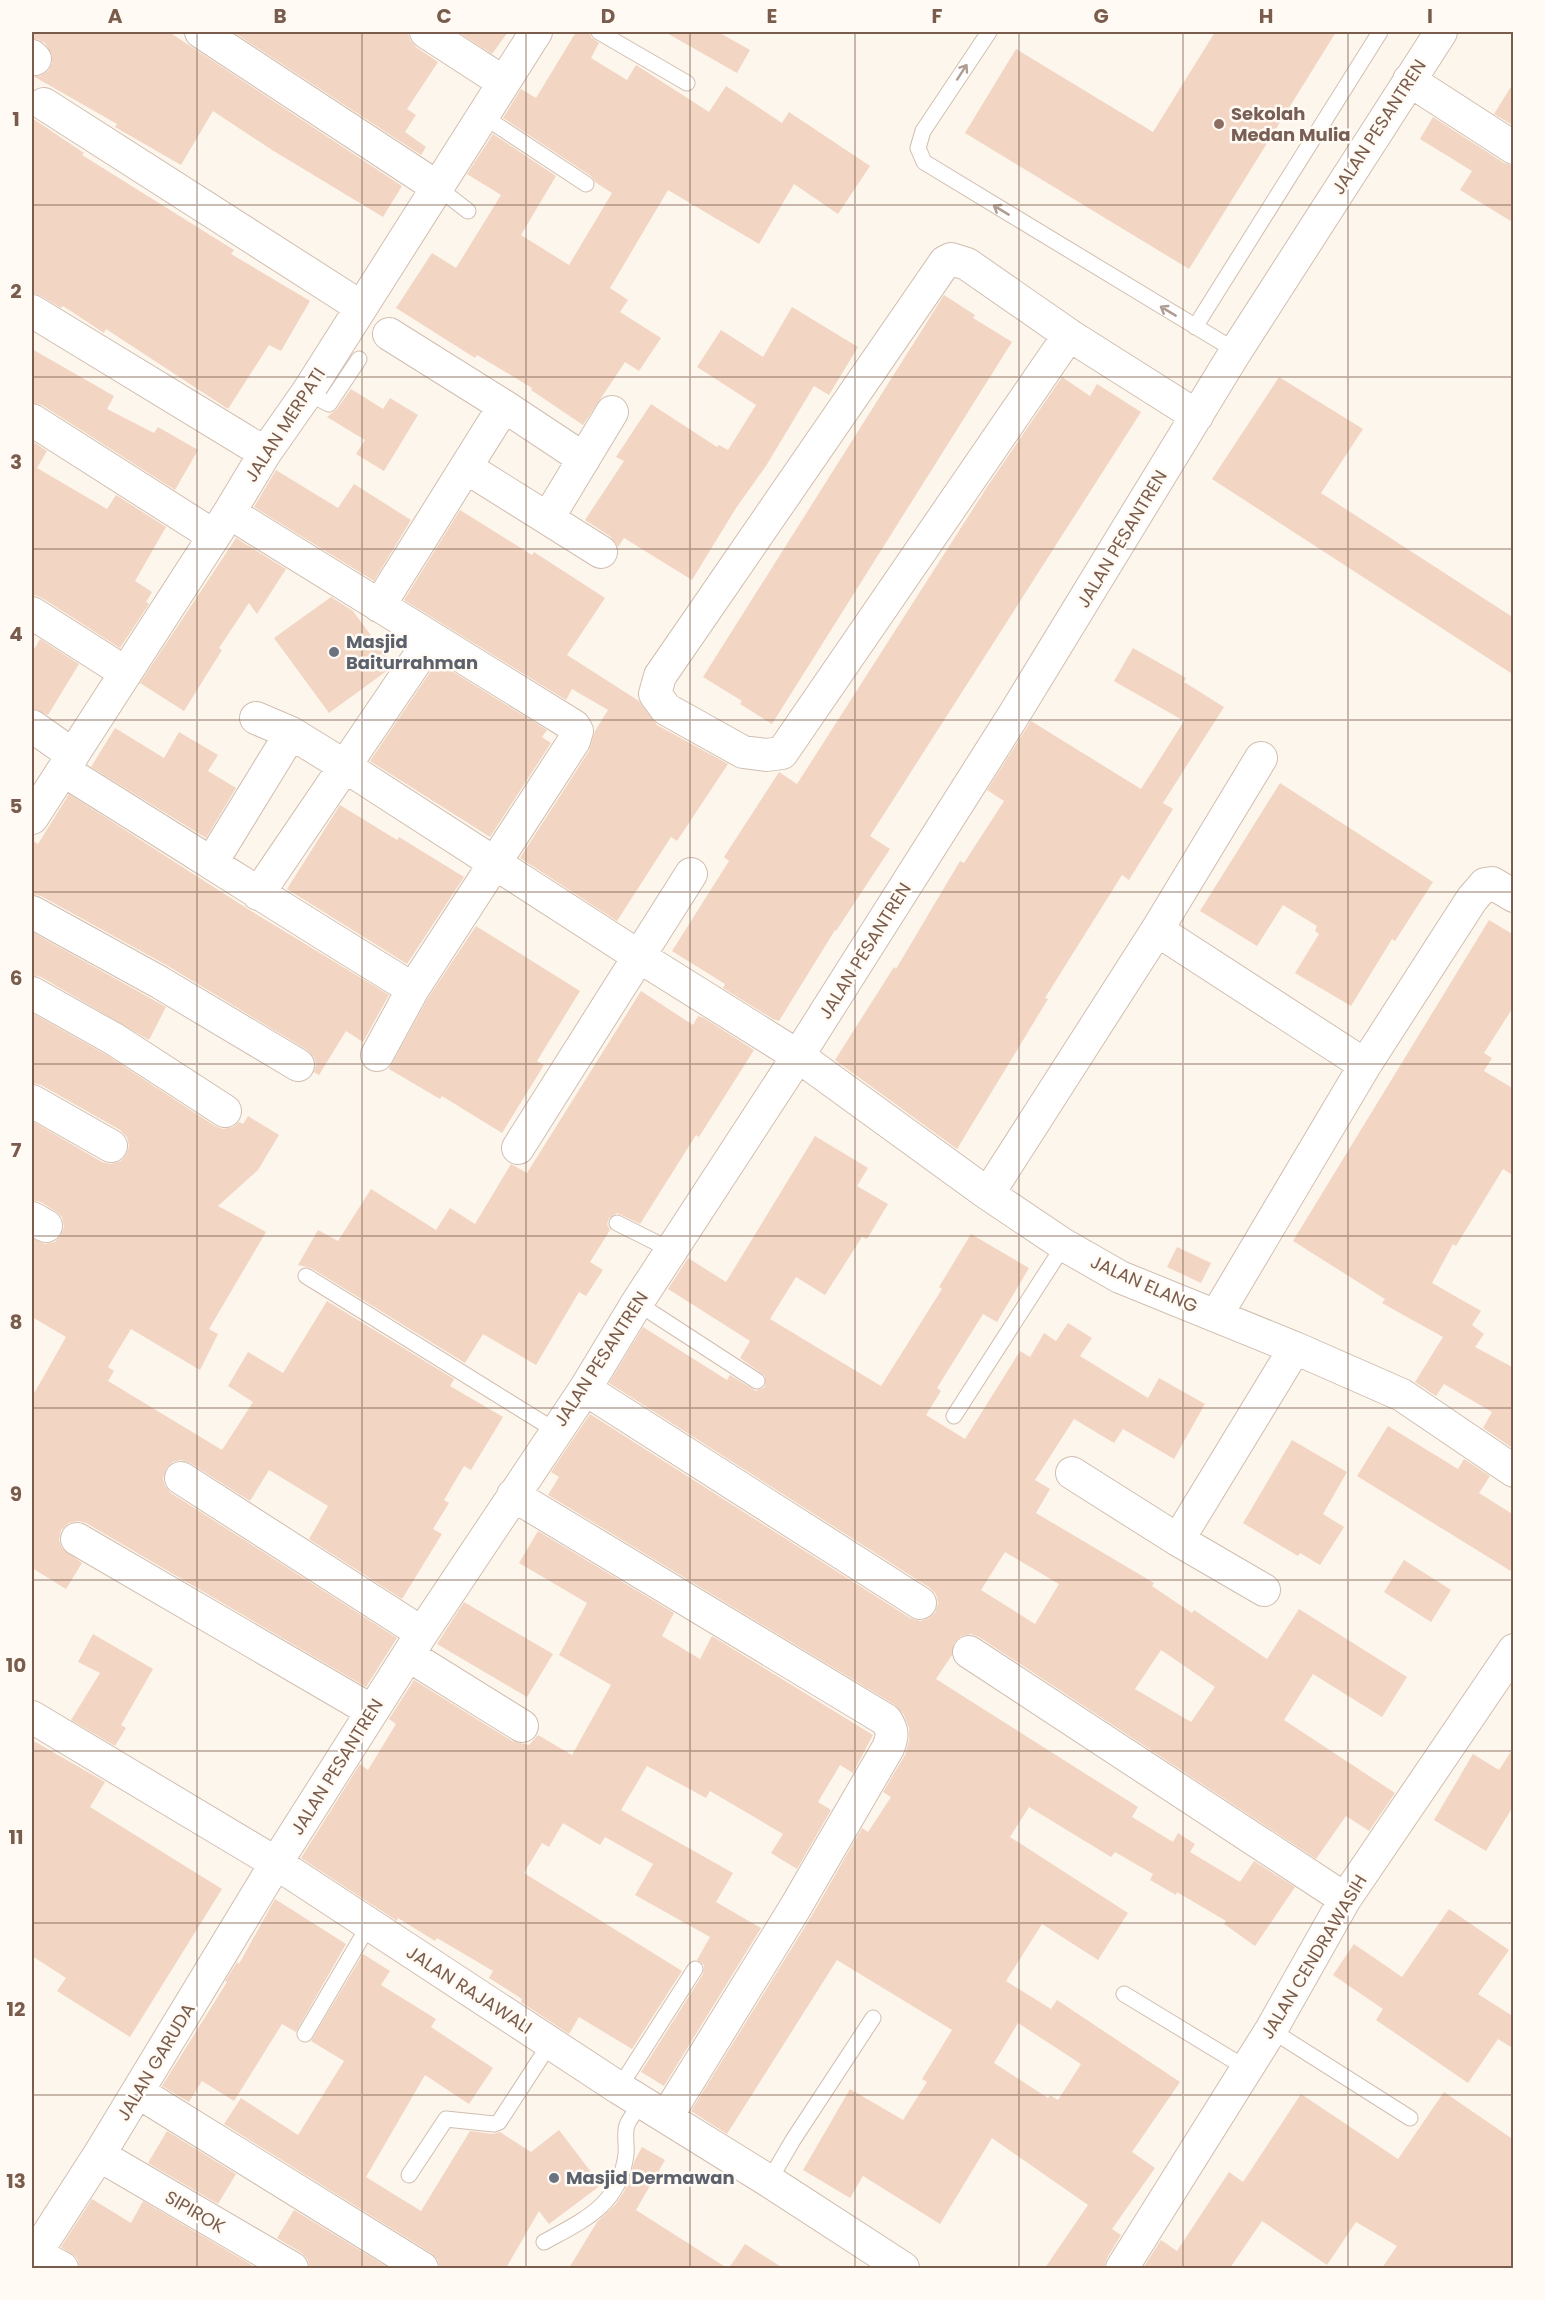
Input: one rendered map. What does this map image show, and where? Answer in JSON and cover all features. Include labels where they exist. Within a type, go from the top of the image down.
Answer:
[{"type":"street","points":[[201,32],[437,187]]},
{"type":"street","points":[[426,32],[503,82]]},
{"type":"street","name":"JALAN MERPATI","points":[[32,818],[76,767],[126,673],[226,527],[265,453],[307,393],[536,32]]},
{"type":"street","name":"JALAN PESANTREN","points":[[276,1863],[415,1644],[585,1389],[637,1303],[798,1056],[1015,713],[1236,351],[1441,32]]},
{"type":"street","points":[[1409,80],[1514,148]]},
{"type":"street","points":[[44,104],[361,307]]},
{"type":"street","points":[[1070,335],[782,753],[743,752],[666,708],[655,694],[660,676],[945,262],[951,259],[967,264],[1070,335],[1197,416]]},
{"type":"street","points":[[32,311],[265,453]]},
{"type":"street","points":[[389,334],[584,459]]},
{"type":"street","points":[[379,606],[504,406]]},
{"type":"street","points":[[548,518],[612,412]]},
{"type":"street","points":[[32,420],[226,527],[379,606],[576,728],[574,741],[413,988],[377,1055]]},
{"type":"street","points":[[467,468],[601,552]]},
{"type":"street","points":[[32,613],[126,673]]},
{"type":"street","points":[[258,894],[343,765],[431,639]]},
{"type":"street","name":"JALAN ELANG","points":[[256,718],[291,733],[343,765],[798,1056],[988,1194],[1064,1245],[1120,1277],[1295,1347],[1402,1395],[1514,1471]]},
{"type":"street","points":[[32,726],[76,767],[258,894],[413,988]]},
{"type":"street","points":[[212,862],[291,733]]},
{"type":"street","points":[[988,1194],[1157,930],[1261,758]]},
{"type":"street","points":[[518,1148],[691,874]]},
{"type":"street","points":[[1216,1316],[1365,1065],[1472,899],[1485,884],[1492,883],[1514,896]]},
{"type":"street","points":[[32,912],[159,982],[298,1065]]},
{"type":"street","points":[[1157,930],[1365,1065]]},
{"type":"street","points":[[32,993],[114,1039],[225,1111]]},
{"type":"street","points":[[32,1101],[111,1146]]},
{"type":"street","points":[[1178,1540],[1295,1347]]},
{"type":"street","points":[[585,1389],[920,1604]]},
{"type":"street","points":[[1072,1473],[1178,1540],[1264,1590]]},
{"type":"street","points":[[181,1478],[415,1644],[522,1726]]},
{"type":"street","points":[[513,1495],[886,1720],[892,1729],[892,1738],[888,1748],[801,1898],[643,2102]]},
{"type":"street","points":[[77,1539],[372,1711]]},
{"type":"street","name":"JALAN CENDRAWASIH","points":[[1122,2268],[1271,2030],[1345,1899],[1514,1650]]},
{"type":"street","points":[[969,1652],[1345,1899]]},
{"type":"street","name":"JALAN RAJAWALI","points":[[32,1718],[276,1863],[903,2268]]},
{"type":"street","name":"JALAN GARUDA","points":[[43,2260],[99,2155],[276,1863]]},
{"type":"street","points":[[138,2092],[422,2268]]},
{"type":"street","name":"SIPIROK","points":[[99,2155],[292,2268]]},
{"type":"lane","points":[[599,32],[687,83]]},
{"type":"lane","points":[[989,32],[923,131],[918,148],[924,162],[1236,351]]},
{"type":"lane","points":[[1195,327],[1380,32]]},
{"type":"lane","points":[[483,116],[586,184]]},
{"type":"lane","points":[[437,187],[468,211]]},
{"type":"lane","points":[[307,393],[329,404],[359,359]]},
{"type":"lane","points":[[617,1223],[671,1250]]},
{"type":"lane","points":[[954,1416],[1064,1245]]},
{"type":"lane","points":[[306,1276],[556,1431]]},
{"type":"lane","points":[[637,1303],[757,1381]]},
{"type":"lane","points":[[305,2034],[369,1925]]},
{"type":"lane","points":[[544,2242],[585,2220],[603,2206],[622,2175],[627,2152],[626,2127],[643,2102],[695,1969]]},
{"type":"lane","points":[[1124,1994],[1246,2068]]},
{"type":"lane","points":[[769,2181],[793,2140],[873,2018]]},
{"type":"lane","points":[[1271,2030],[1410,2118]]},
{"type":"lane","points":[[409,2175],[446,2119],[494,2124],[499,2122],[551,2042]]},
{"type":"building","points":[[32,32],[169,32],[402,186],[383,217],[272,150],[213,111],[181,165],[115,127],[117,124],[33,76],[40,76],[48,71],[52,63],[52,55],[45,43],[32,39]]},
{"type":"building","points":[[233,32],[408,32],[410,40],[416,47],[438,62],[407,109],[416,115],[405,132],[426,147],[421,155]]},
{"type":"building","points":[[458,32],[508,32],[492,54]]},
{"type":"building","points":[[576,32],[589,32],[591,37],[599,43],[591,58],[627,80],[636,65],[709,112],[726,86],[782,123],[789,112],[870,166],[838,214],[794,184],[759,244],[668,190],[610,288],[628,300],[620,312],[661,338],[639,371],[625,362],[583,425],[531,390],[532,388],[477,355],[475,358],[396,308],[432,253],[456,268],[501,195],[467,174],[493,134],[556,176],[521,235],[569,265],[612,193],[595,182],[591,176],[503,118],[521,89],[536,98]]},
{"type":"building","points":[[665,32],[718,32],[750,50],[737,73]]},
{"type":"building","name":"Sekolah Medan Mulia","points":[[1215,32],[1336,32],[1189,269],[965,133],[1016,49],[1153,132]]},
{"type":"building","points":[[1514,82],[1514,126],[1494,114]]},
{"type":"building","points":[[1433,117],[1504,163],[1514,166],[1514,223],[1460,190],[1472,171],[1420,139]]},
{"type":"building","points":[[32,118],[84,153],[82,155],[234,250],[231,254],[310,301],[281,351],[269,345],[228,409],[106,329],[104,333],[63,306],[61,308],[32,293]]},
{"type":"building","points":[[944,295],[975,315],[973,318],[1012,342],[772,724],[740,704],[742,701],[703,677]]},
{"type":"building","points":[[792,307],[858,347],[829,395],[814,386],[766,466],[736,508],[692,580],[624,538],[618,547],[611,537],[585,520],[624,461],[616,457],[651,404],[717,447],[719,445],[728,450],[756,405],[697,367],[721,330],[763,357]]},
{"type":"building","points":[[32,349],[114,396],[107,409],[154,433],[158,427],[198,450],[175,490],[42,405],[32,402]]},
{"type":"building","points":[[1062,377],[1090,396],[1097,384],[1141,412],[870,836],[890,849],[835,930],[779,1021],[773,1019],[723,988],[725,984],[672,951],[729,861],[724,857],[779,772],[797,784],[987,487]]},
{"type":"building","points":[[1279,377],[1363,429],[1321,493],[1514,618],[1514,675],[1212,479]]},
{"type":"building","points":[[351,389],[383,409],[390,398],[418,415],[384,471],[356,454],[365,440],[327,417],[337,409]]},
{"type":"building","points":[[32,441],[47,451],[37,468],[107,509],[116,495],[166,527],[135,581],[152,592],[146,602],[149,604],[120,648],[42,598],[32,594]]},
{"type":"building","points":[[276,470],[338,508],[354,484],[411,520],[374,581],[254,507]]},
{"type":"building","points":[[460,510],[532,555],[534,552],[605,598],[567,655],[639,701],[657,725],[728,764],[677,841],[671,837],[617,921],[520,858],[589,751],[595,731],[608,710],[572,689],[566,700],[404,600]]},
{"type":"building","points":[[236,538],[286,569],[257,614],[249,603],[219,648],[222,650],[184,711],[140,683]]},
{"type":"building","name":"Masjid Baiturrahman","points":[[331,597],[353,611],[392,664],[388,670],[329,713],[274,638]]},
{"type":"building","points":[[40,639],[79,664],[48,715],[32,708],[32,653]]},
{"type":"building","points":[[1133,648],[1186,678],[1184,682],[1224,707],[1163,803],[1173,809],[1129,880],[1122,875],[1045,998],[1048,999],[957,1149],[835,1060],[894,967],[896,969],[960,861],[964,863],[1004,801],[987,790],[1031,721],[1141,789],[1184,721],[1114,681]]},
{"type":"building","points":[[437,662],[547,730],[542,737],[551,743],[490,837],[370,761]]},
{"type":"building","points":[[115,728],[164,758],[179,732],[218,755],[208,771],[236,788],[206,838],[91,767]]},
{"type":"building","points":[[1280,783],[1433,882],[1395,941],[1392,939],[1351,1006],[1295,973],[1319,934],[1315,931],[1317,926],[1283,905],[1257,946],[1200,911]]},
{"type":"building","points":[[69,794],[248,909],[389,995],[363,1042],[346,1031],[319,1075],[314,1072],[316,1065],[314,1057],[307,1050],[168,966],[41,896],[32,894],[32,840],[38,844]]},
{"type":"building","points":[[340,805],[397,840],[399,837],[464,877],[407,964],[287,889]]},
{"type":"building","points":[[1489,920],[1514,935],[1514,1006],[1484,1053],[1492,1058],[1484,1071],[1514,1089],[1514,1176],[1503,1169],[1456,1246],[1453,1244],[1432,1283],[1481,1311],[1472,1325],[1484,1334],[1475,1347],[1514,1368],[1514,1449],[1483,1428],[1492,1412],[1444,1384],[1436,1396],[1415,1382],[1443,1337],[1382,1303],[1385,1299],[1293,1241]]},
{"type":"building","points":[[476,926],[580,991],[537,1061],[544,1065],[502,1133],[442,1096],[440,1099],[389,1069],[428,998]]},
{"type":"building","points":[[32,932],[166,1007],[149,1040],[41,977],[32,975]]},
{"type":"building","points":[[641,991],[693,1025],[698,1016],[704,1018],[754,1050],[699,1137],[696,1135],[640,1224],[617,1213],[609,1218],[607,1224],[610,1230],[590,1262],[603,1270],[586,1296],[579,1292],[536,1365],[483,1334],[465,1363],[311,1268],[298,1265],[318,1230],[338,1241],[371,1189],[436,1230],[450,1208],[475,1224],[511,1164],[527,1173]]},
{"type":"building","points":[[32,1013],[105,1054],[215,1126],[223,1129],[233,1127],[239,1122],[243,1124],[248,1116],[279,1135],[258,1170],[218,1206],[266,1232],[209,1329],[218,1334],[200,1370],[131,1329],[108,1367],[114,1371],[108,1381],[222,1450],[253,1402],[228,1386],[248,1352],[283,1373],[327,1301],[454,1379],[450,1386],[503,1417],[471,1470],[464,1466],[444,1500],[449,1503],[433,1529],[442,1534],[402,1599],[309,1539],[328,1506],[269,1470],[250,1501],[190,1463],[181,1460],[173,1462],[166,1469],[163,1478],[165,1486],[171,1493],[397,1638],[366,1687],[86,1523],[78,1521],[69,1523],[61,1530],[59,1540],[62,1548],[82,1563],[66,1589],[32,1568],[32,1397],[66,1337],[32,1317],[32,1238],[45,1244],[55,1242],[64,1227],[62,1217],[55,1211],[41,1202],[32,1200],[32,1121],[102,1162],[111,1164],[121,1161],[129,1146],[127,1137],[120,1130],[41,1085],[32,1083]]},
{"type":"building","points":[[815,1136],[868,1168],[857,1186],[888,1204],[867,1239],[862,1237],[825,1295],[796,1277],[770,1319],[881,1386],[942,1289],[939,1287],[971,1234],[1029,1268],[997,1322],[983,1314],[937,1388],[941,1391],[926,1415],[965,1439],[1020,1351],[1030,1357],[1044,1333],[1056,1341],[1068,1323],[1092,1338],[1080,1356],[1148,1398],[1159,1378],[1205,1404],[1174,1459],[1123,1429],[1114,1443],[1074,1419],[1035,1480],[1050,1489],[1036,1513],[1154,1583],[1152,1586],[1192,1613],[1194,1610],[1267,1659],[1299,1609],[1407,1677],[1382,1717],[1313,1674],[1284,1720],[1395,1793],[1369,1831],[1346,1816],[1316,1859],[979,1637],[971,1634],[961,1636],[954,1643],[952,1655],[936,1679],[1138,1807],[1132,1817],[1173,1842],[1178,1833],[1195,1844],[1190,1852],[1240,1882],[1254,1861],[1295,1887],[1255,1946],[1224,1924],[1226,1921],[1177,1892],[1176,1895],[1150,1880],[1153,1874],[1115,1852],[1111,1857],[1029,1807],[1010,1837],[1128,1913],[1098,1960],[1042,1924],[1006,1981],[1051,2009],[1057,2000],[1180,2082],[1132,2152],[1155,2168],[1112,2229],[1121,2235],[1107,2258],[1104,2268],[1045,2268],[1088,2205],[992,2138],[940,2224],[863,2176],[850,2198],[803,2170],[850,2089],[903,2120],[927,2082],[922,2079],[952,2030],[837,1960],[727,2134],[691,2111],[811,1917],[862,1828],[868,1832],[891,1797],[883,1792],[905,1755],[909,1728],[904,1715],[895,1705],[548,1495],[559,1477],[551,1472],[590,1414],[910,1618],[920,1621],[928,1619],[935,1613],[938,1603],[936,1594],[930,1588],[609,1383],[643,1327],[727,1380],[730,1375],[756,1391],[765,1387],[765,1376],[740,1358],[750,1341],[668,1289],[688,1258],[726,1282]],"holes":[[[1005,1552],[1059,1584],[1035,1624],[981,1590]],[[1161,1650],[1215,1687],[1191,1722],[1135,1689]],[[1018,2023],[1081,2064],[1058,2100],[1050,2095],[1048,2098],[994,2063]]]},
{"type":"building","points":[[1177,1247],[1211,1263],[1201,1283],[1167,1267]]},
{"type":"building","points":[[1388,1426],[1458,1469],[1464,1459],[1490,1476],[1479,1493],[1514,1515],[1514,1573],[1357,1476]]},
{"type":"building","points":[[1292,1440],[1347,1472],[1323,1514],[1344,1527],[1320,1565],[1300,1553],[1298,1556],[1243,1523]]},
{"type":"building","points":[[538,1531],[674,1613],[662,1636],[700,1659],[712,1636],[873,1735],[853,1773],[840,1765],[818,1802],[831,1810],[797,1869],[771,1853],[783,1834],[710,1791],[706,1798],[647,1766],[621,1810],[733,1873],[716,1902],[761,1928],[664,2086],[641,2072],[703,1974],[704,1965],[697,1960],[710,1937],[635,1895],[653,1864],[605,1837],[600,1845],[563,1823],[549,1847],[542,1843],[524,1873],[682,1971],[632,2049],[579,2017],[569,2034],[489,1978],[493,1971],[437,1938],[435,1941],[398,1918],[397,1921],[301,1858],[360,1764],[368,1770],[396,1724],[389,1719],[414,1680],[512,1741],[529,1745],[538,1735],[572,1755],[611,1685],[559,1655],[587,1603],[519,1563]]},
{"type":"building","points":[[1404,1560],[1451,1590],[1431,1622],[1384,1592]]},
{"type":"building","points":[[464,1602],[553,1654],[527,1697],[437,1644]]},
{"type":"building","points":[[93,1634],[153,1669],[121,1725],[126,1728],[115,1746],[71,1720],[100,1673],[78,1662]]},
{"type":"building","points":[[32,1740],[105,1782],[90,1807],[222,1889],[130,2037],[57,1991],[66,1978],[32,1956]]},
{"type":"building","points":[[1514,1747],[1514,1805],[1486,1851],[1434,1820],[1473,1754],[1499,1770]]},
{"type":"building","points":[[275,1899],[346,1944],[296,2032],[282,2024],[234,2101],[202,2081],[189,2102],[162,2086],[237,1962],[239,1964]]},
{"type":"building","points":[[1449,1909],[1509,1950],[1478,1994],[1514,2017],[1514,2049],[1498,2039],[1468,2083],[1376,2020],[1383,2009],[1333,1975],[1354,1944],[1402,1977]]},
{"type":"building","points":[[363,1954],[390,1971],[381,1985],[436,2019],[431,2027],[493,2068],[469,2104],[425,2075],[366,2177],[421,2211],[470,2131],[493,2134],[500,2132],[531,2152],[559,2130],[601,2185],[549,2224],[539,2211],[506,2268],[440,2268],[438,2260],[431,2253],[224,2124],[241,2098],[298,2135],[344,2061],[311,2041]]},
{"type":"building","points":[[1444,2092],[1514,2140],[1514,2268],[1382,2268],[1397,2246],[1356,2222],[1327,2265],[1262,2221],[1230,2268],[1143,2268],[1161,2240],[1177,2251],[1229,2172],[1243,2182],[1301,2094],[1398,2159]]},
{"type":"building","points":[[167,2131],[236,2174],[218,2204],[148,2163]]},
{"type":"building","points":[[642,2147],[665,2160],[636,2210],[727,2268],[569,2268],[597,2222],[615,2205],[624,2192]]},
{"type":"building","points":[[92,2199],[131,2223],[143,2201],[257,2268],[80,2268],[77,2258],[61,2247]]},
{"type":"building","points":[[294,2210],[389,2268],[310,2268],[308,2260],[302,2253],[277,2238]]},
{"type":"building","points":[[745,2244],[783,2268],[729,2268]]},
{"type":"place","name":"Sekolah Medan Mulia","points":[[1219,124]]},
{"type":"place","name":"Masjid Baiturrahman","points":[[334,652]]},
{"type":"place","name":"Masjid Dermawan","points":[[554,2178]]}]
